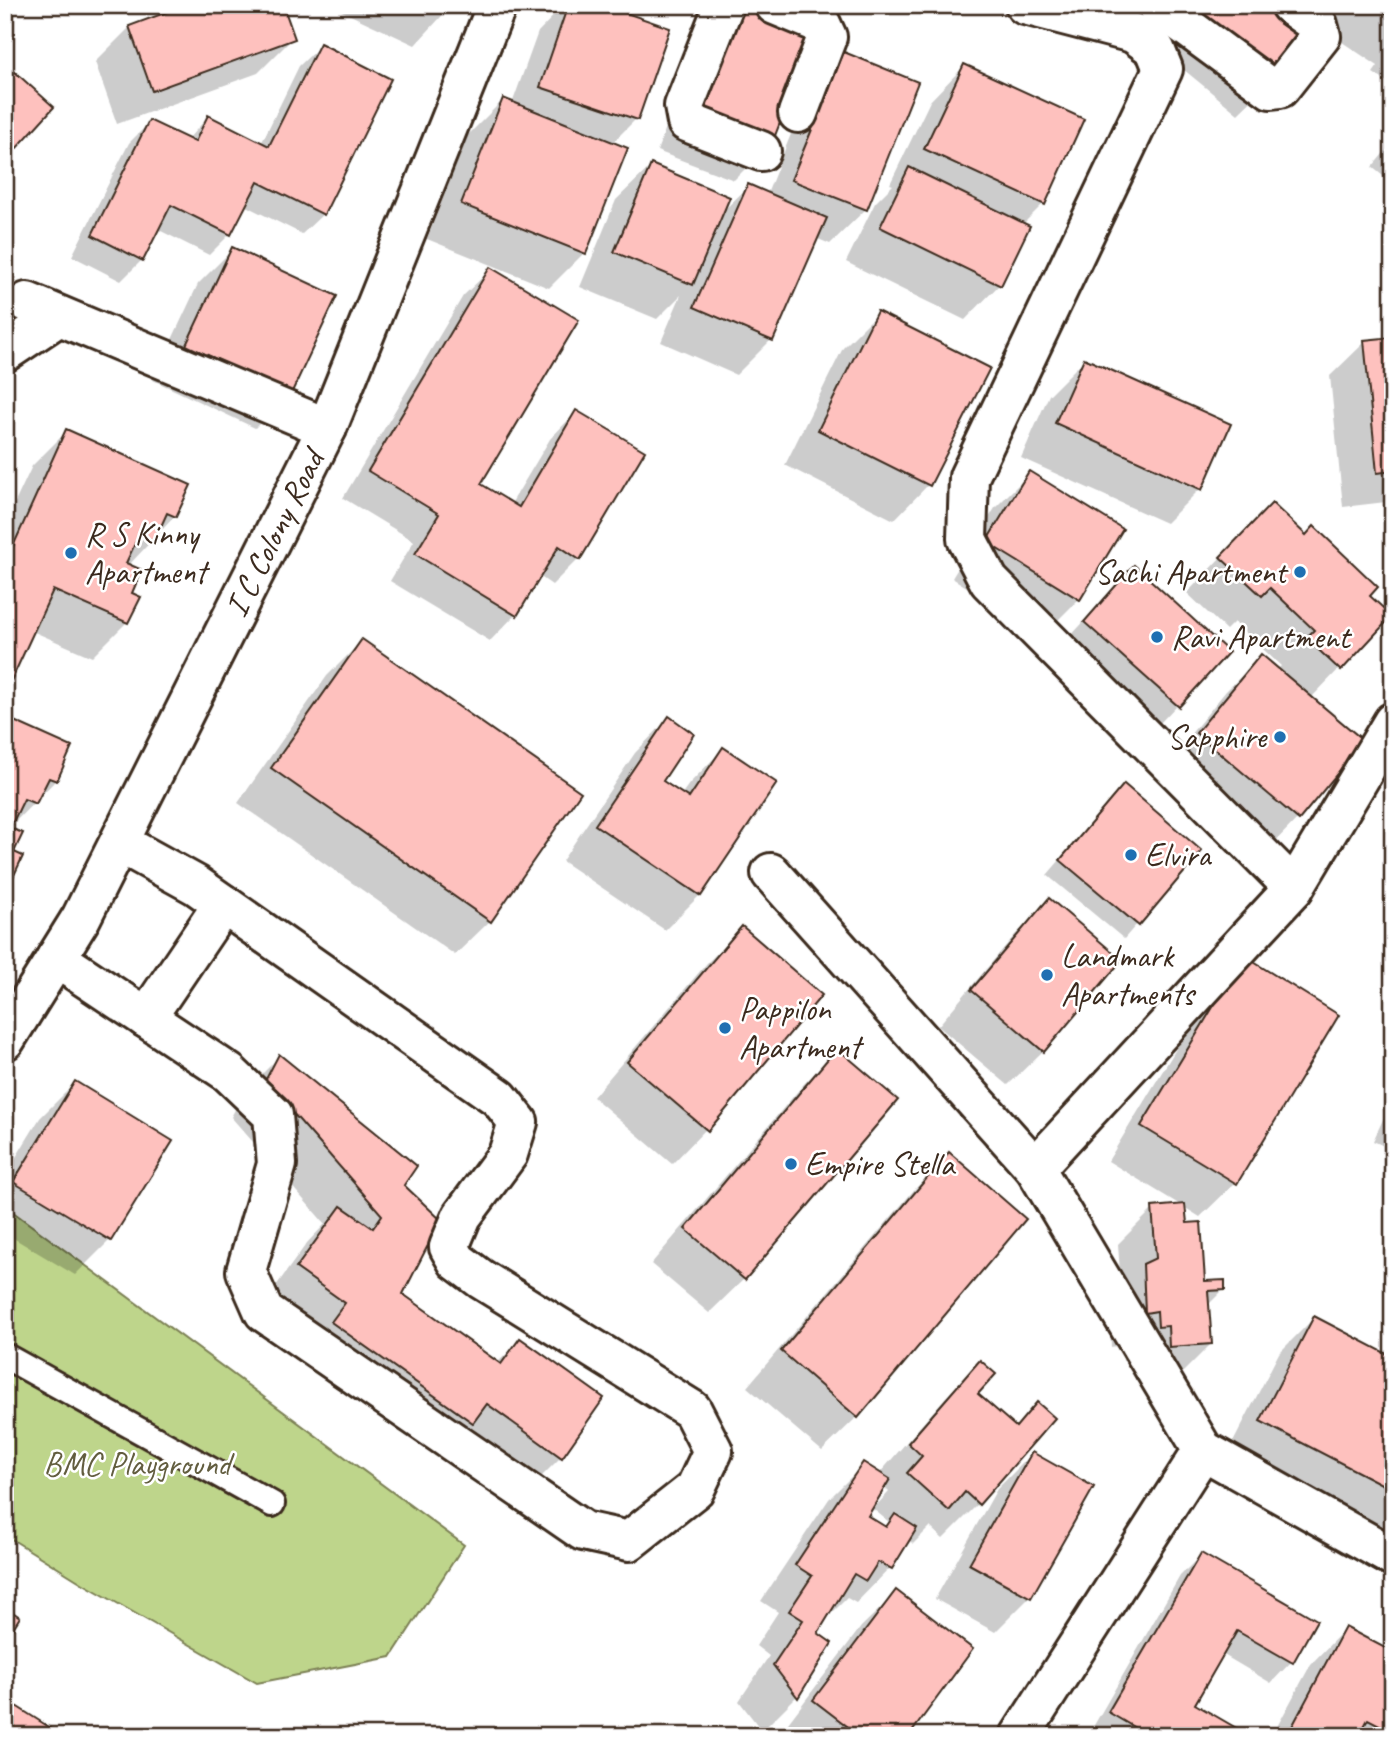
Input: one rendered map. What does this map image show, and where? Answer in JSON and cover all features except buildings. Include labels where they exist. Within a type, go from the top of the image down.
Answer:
[{"type":"street","name":"I C Colony Road","points":[[5,1040],[81,918],[327,428],[497,5]]},
{"type":"street","points":[[724,5],[684,106],[687,122],[761,151]]},
{"type":"street","points":[[775,5],[821,24],[827,37],[798,113]]},
{"type":"street","points":[[1025,5],[1147,15],[1271,89],[1280,88],[1321,36],[1318,25],[1290,5]]},
{"type":"street","points":[[1147,15],[1163,69],[969,477],[967,539],[989,581],[1294,888]]},
{"type":"street","points":[[5,352],[43,309],[327,428]]},
{"type":"street","points":[[1034,1168],[1294,888],[1393,722]]},
{"type":"street","points":[[56,958],[229,1073],[273,1115],[277,1164],[246,1271],[264,1312],[583,1531],[629,1541],[695,1489],[713,1451],[692,1410],[481,1279],[457,1261],[449,1247],[462,1216],[508,1154],[518,1122],[499,1098],[196,885],[120,843]]},
{"type":"street","points":[[771,873],[1034,1168],[1203,1450],[1393,1557]]},
{"type":"street","points":[[146,1018],[223,904]]},
{"type":"street","points":[[1020,1736],[1203,1450]]},
{"type":"lane","points":[[5,1356],[272,1504]]},
{"type":"green space","name":"BMC Playground","points":[[5,1206],[464,1545],[391,1657],[257,1683],[82,1583],[5,1535]]},
{"type":"place","name":"R S Kinny Apartment","points":[[71,553]]},
{"type":"place","name":"Sachi Apartment","points":[[1300,572]]},
{"type":"place","name":"Ravi Apartment","points":[[1157,637]]},
{"type":"place","name":"Sapphire","points":[[1280,737]]},
{"type":"place","name":"Elvira","points":[[1131,855]]},
{"type":"place","name":"Landmark Apartments","points":[[1047,975]]},
{"type":"place","name":"Pappilon Apartment","points":[[725,1028]]},
{"type":"place","name":"Empire Stella","points":[[791,1164]]}]
